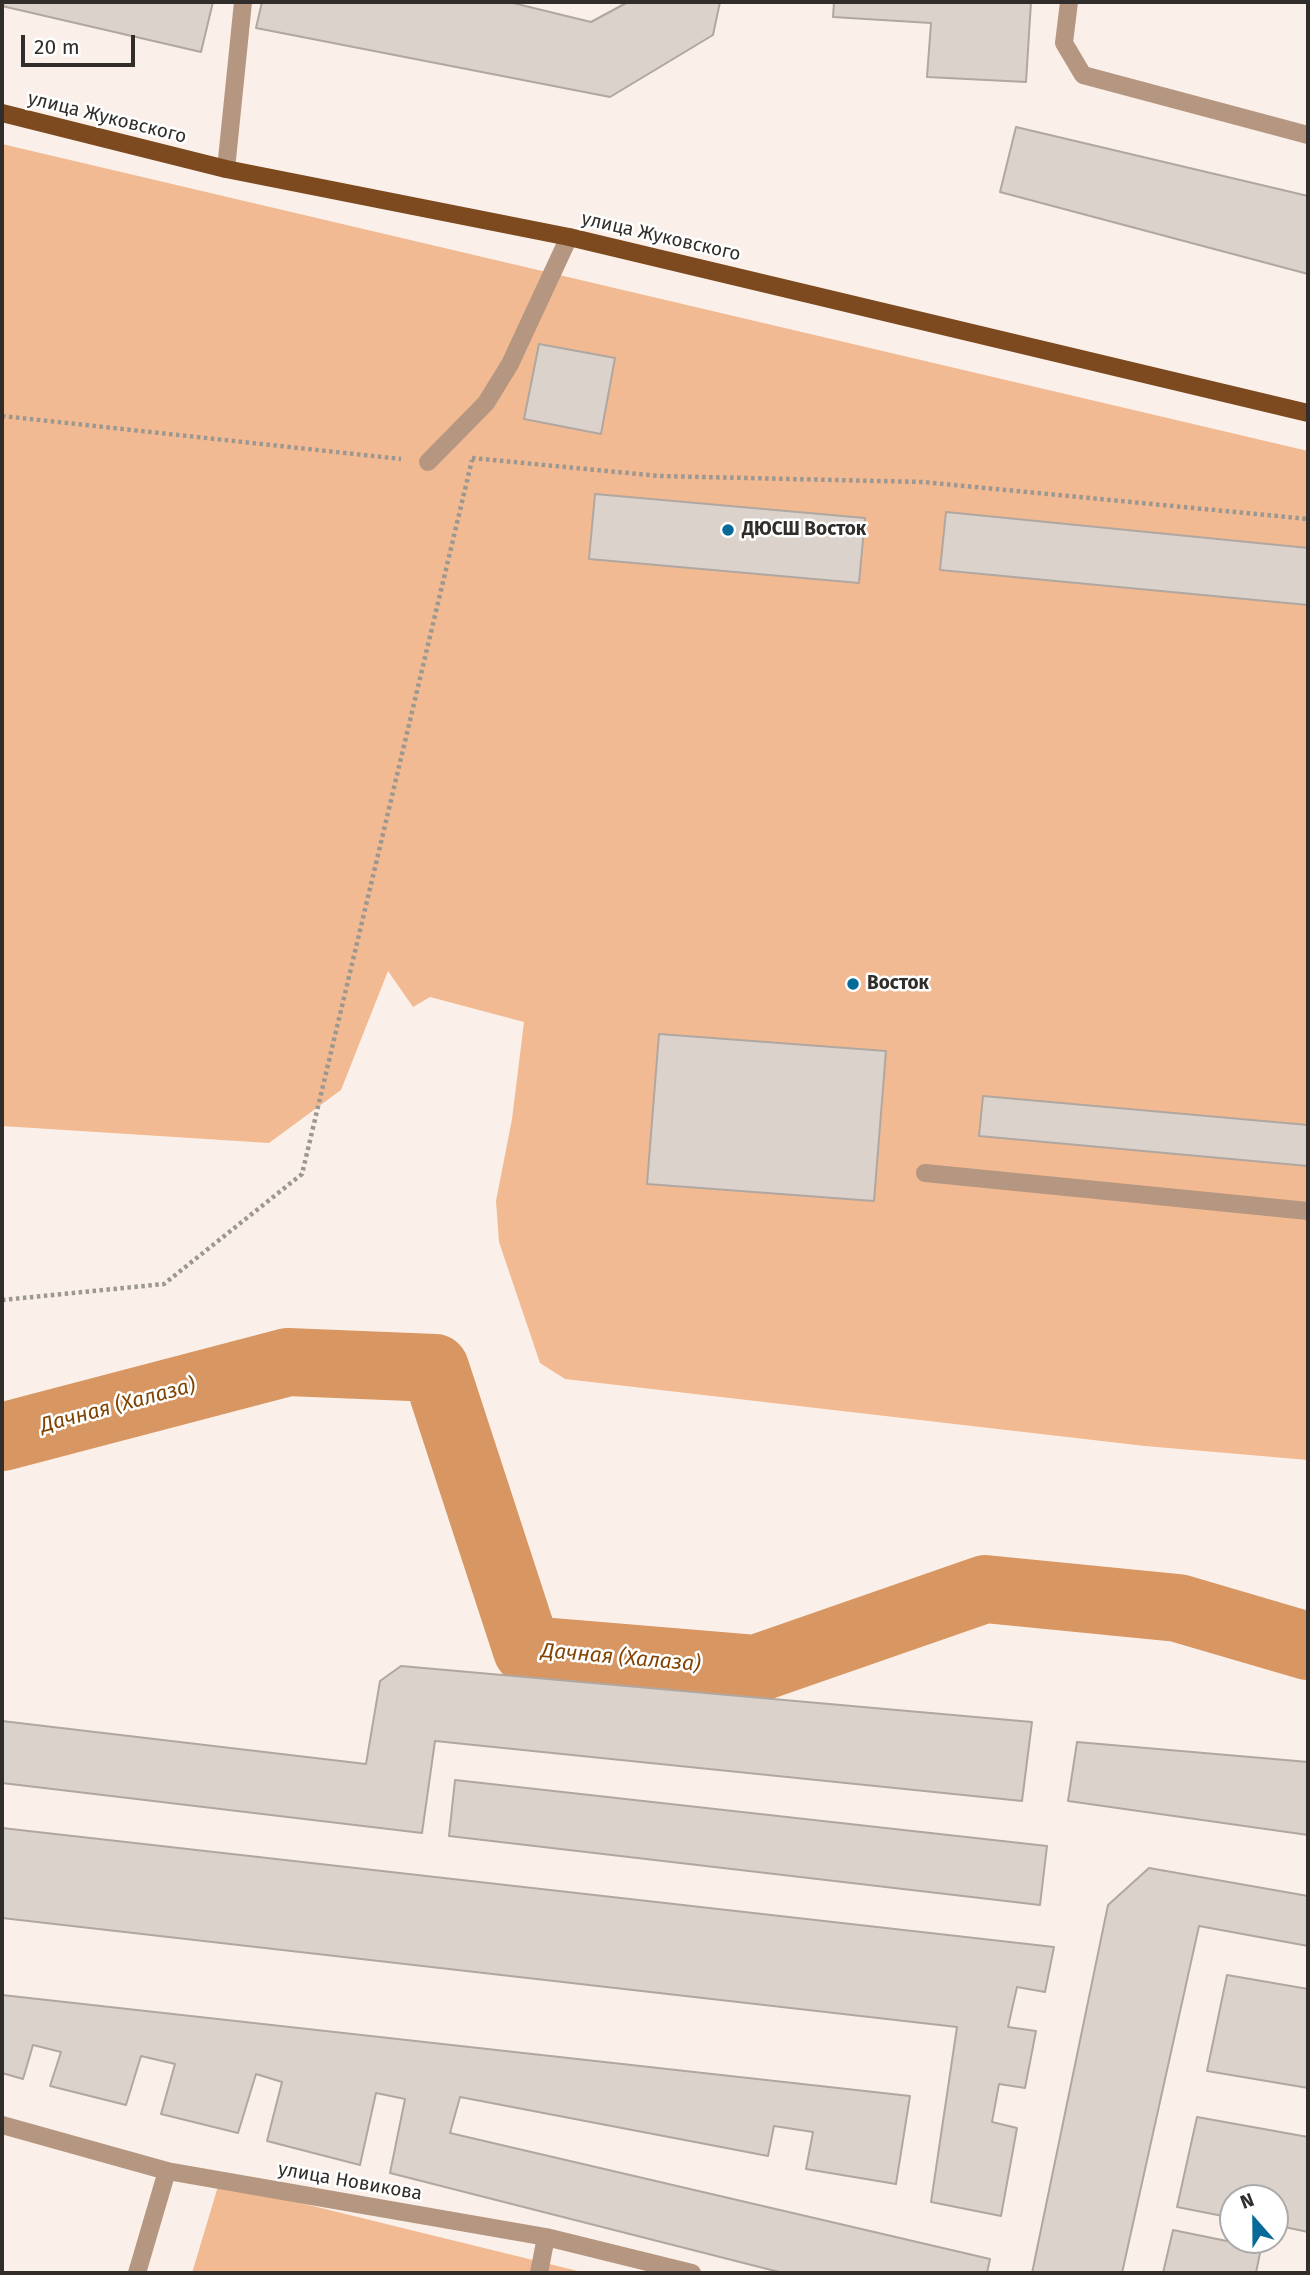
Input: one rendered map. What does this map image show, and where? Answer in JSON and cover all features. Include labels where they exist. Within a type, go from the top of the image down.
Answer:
[{"type":"main road","name":"улица Жуковского","points":[[2,113],[226,169],[569,237],[1308,413]]},
{"type":"street","points":[[226,169],[243,2]]},
{"type":"street","points":[[1069,2],[1064,43],[1083,75],[1308,135]]},
{"type":"street","points":[[428,462],[486,403],[510,364],[569,237]]},
{"type":"street","points":[[925,1173],[1308,1211]]},
{"type":"street","name":"улица Новикова","points":[[2,2125],[167,2171],[546,2238],[692,2273]]},
{"type":"street","points":[[137,2273],[167,2171]]},
{"type":"street","points":[[538,2273],[546,2238]]},
{"type":"path","points":[[2,416],[428,462],[472,458],[659,476],[923,482],[1308,519]]},
{"type":"path","points":[[2,1300],[164,1284],[302,1174],[472,458]]},
{"type":"shaded area","points":[[2,144],[1308,451],[1308,1460],[1145,1446],[565,1379],[540,1363],[499,1242],[496,1201],[512,1119],[524,1022],[430,997],[413,1007],[388,971],[341,1090],[269,1143],[2,1126]]},
{"type":"shaded area","points":[[219,2183],[586,2273],[192,2273]]},
{"type":"building","points":[[2,2],[213,2],[201,52],[2,6]]},
{"type":"building","points":[[262,2],[509,2],[591,22],[628,2],[720,2],[713,35],[610,97],[256,28]]},
{"type":"building","points":[[834,2],[1031,2],[1026,82],[927,77],[931,23],[833,17]]},
{"type":"building","points":[[1016,127],[1308,196],[1308,274],[1000,192]]},
{"type":"building","points":[[539,344],[615,358],[601,434],[524,419]]},
{"type":"building","name":"ДЮСШ Восток","points":[[595,494],[865,518],[859,583],[589,559]]},
{"type":"building","points":[[946,512],[1308,548],[1308,605],[940,570]]},
{"type":"building","name":"Восток","points":[[659,1034],[886,1051],[874,1201],[647,1184]]},
{"type":"building","points":[[983,1096],[1308,1125],[1308,1166],[979,1136]]},
{"type":"building","points":[[401,1666],[1032,1722],[1022,1801],[435,1741],[422,1833],[2,1783],[2,1721],[366,1764],[380,1681]]},
{"type":"building","points":[[1077,1742],[1308,1762],[1308,1835],[1068,1801]]},
{"type":"building","points":[[455,1780],[1047,1846],[1040,1905],[449,1836]]},
{"type":"building","points":[[2,1828],[1054,1947],[1045,1992],[1017,1987],[1008,2027],[1036,2031],[1025,2088],[999,2084],[992,2122],[1017,2128],[1001,2216],[931,2202],[957,2027],[2,1918]]},
{"type":"building","points":[[1149,1868],[1308,1896],[1308,1946],[1199,1926],[1122,2273],[1032,2273],[1108,1905]]},
{"type":"building","points":[[1227,1975],[1308,1989],[1308,2088],[1207,2071]]},
{"type":"building","points":[[2,1995],[910,2096],[896,2184],[806,2169],[813,2132],[774,2126],[768,2156],[460,2097],[450,2133],[990,2259],[987,2273],[783,2273],[390,2173],[405,2099],[376,2093],[360,2165],[267,2141],[282,2082],[256,2074],[238,2133],[161,2114],[175,2064],[141,2056],[126,2105],[50,2086],[61,2052],[33,2045],[23,2079],[2,2073]]},
{"type":"building","points":[[1197,2117],[1308,2137],[1308,2232],[1289,2228],[1289,2184],[1219,2184],[1219,2215],[1177,2207]]},
{"type":"building","points":[[1173,2230],[1219,2239],[1219,2254],[1260,2254],[1256,2273],[1163,2273]]},
{"type":"waterway","name":"Дачная (Халаза)","points":[[2,1437],[288,1362],[435,1368],[527,1650],[755,1669],[985,1589],[1178,1608],[1308,1646]]},
{"type":"place","name":"ДЮСШ Восток","points":[[728,530]]},
{"type":"place","name":"Восток","points":[[853,984]]}]
